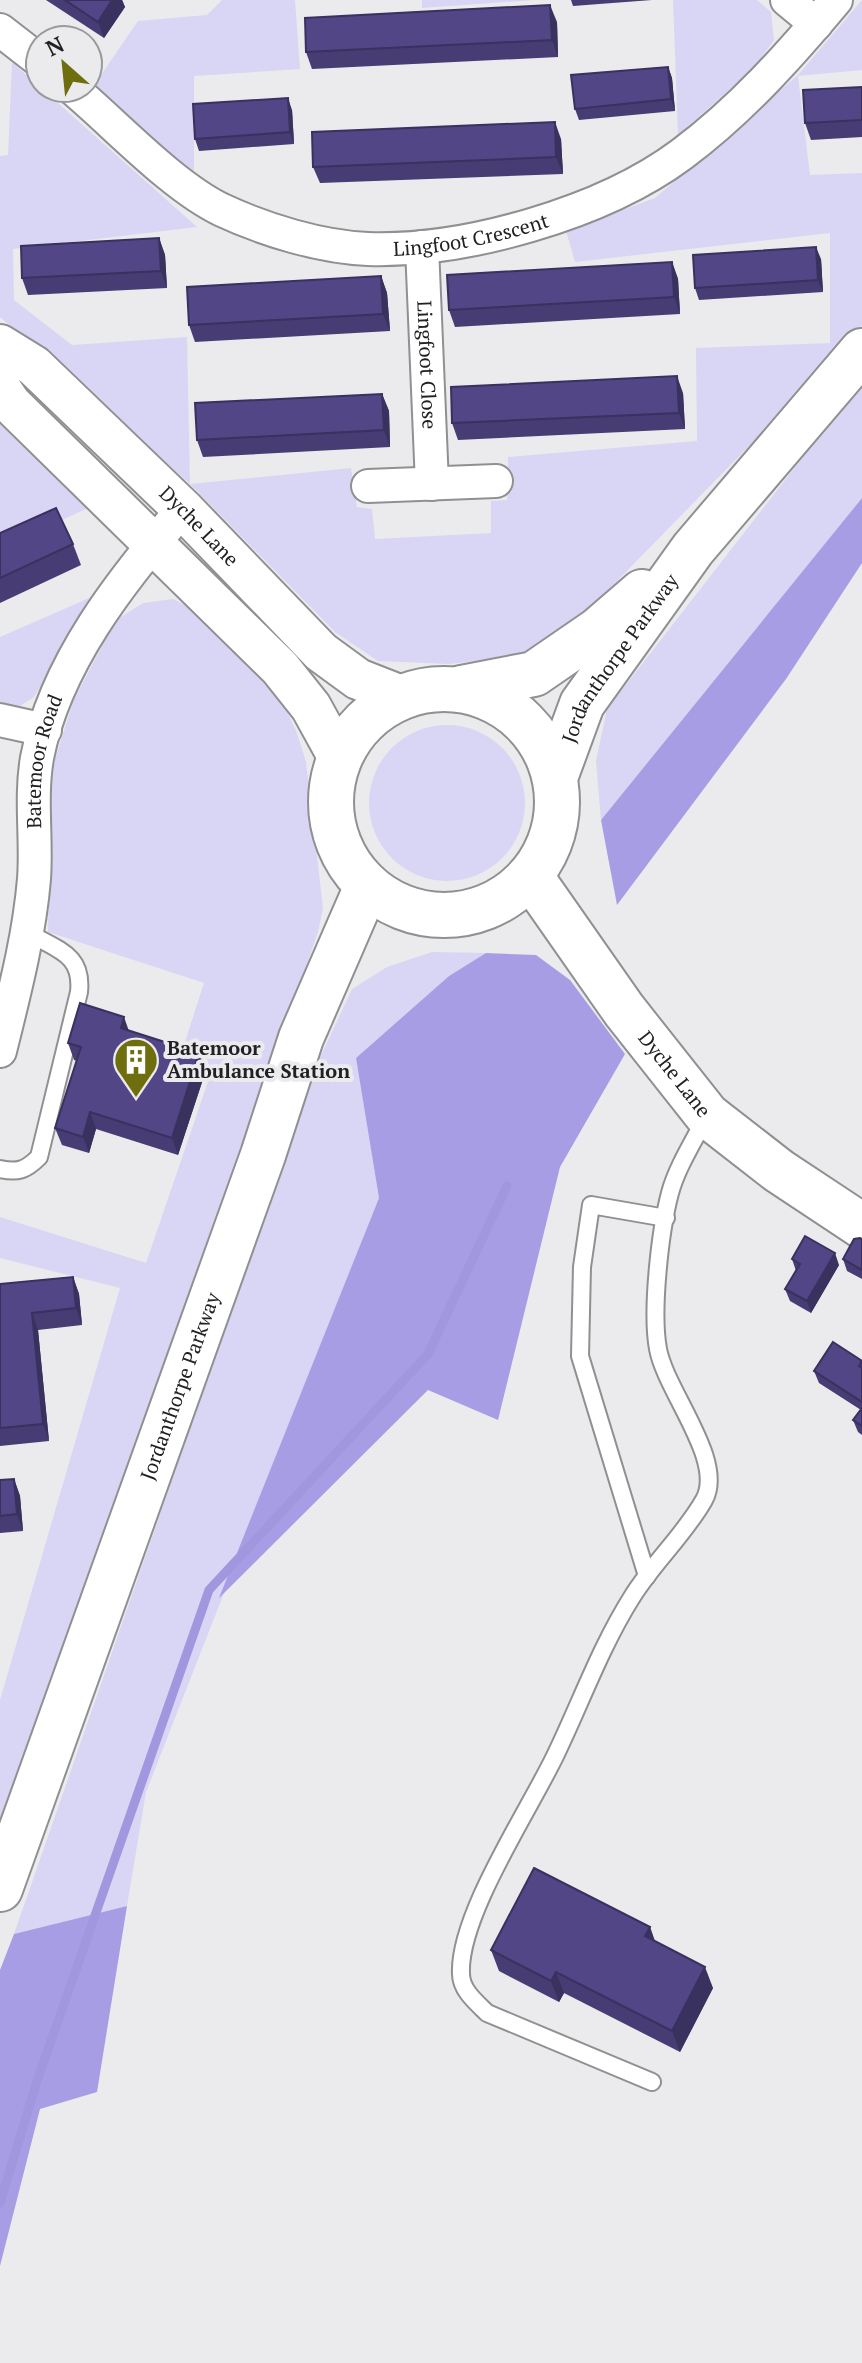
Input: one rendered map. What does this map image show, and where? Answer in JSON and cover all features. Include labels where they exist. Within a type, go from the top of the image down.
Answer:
[{"type":"main road","name":"Jordanthorpe Parkway","points":[[556,775],[582,704],[693,549],[862,351]]},
{"type":"main road","name":"Jordanthorpe Parkway","points":[[461,688],[534,674],[598,630],[693,549]]},
{"type":"main road","points":[[461,688],[499,701],[540,738],[556,775],[558,814],[554,834],[531,877],[499,902],[449,916],[410,911],[367,886],[343,855],[331,817],[330,796],[339,758],[357,728],[385,704],[404,697],[422,690],[461,688]]},
{"type":"main road","name":"Dyche Lane","points":[[531,877],[624,1010],[707,1115],[779,1171],[862,1226]]},
{"type":"main road","name":"Jordanthorpe Parkway","points":[[0,1889],[258,1170],[301,1038],[367,886]]},
{"type":"street","points":[[787,0],[826,12]]},
{"type":"street","name":"Lingfoot Crescent","points":[[91,104],[176,177],[219,208],[265,227],[321,241],[366,249],[422,247],[577,212],[630,186],[680,155],[718,125],[777,68],[826,12]]},
{"type":"street","points":[[0,30],[24,49]]},
{"type":"street","name":"Lingfoot Close","points":[[422,247],[432,484]]},
{"type":"street","name":"Dyche Lane","points":[[0,345],[34,366],[183,509],[321,652],[358,679],[404,697]]},
{"type":"street","points":[[0,388],[11,404],[280,668],[311,707],[339,758]]},
{"type":"street","points":[[368,486],[496,481]]},
{"type":"street","name":"Batemoor Road","points":[[0,1051],[29,933],[37,758],[45,730],[86,638],[154,543],[183,509]]},
{"type":"street","points":[[0,720],[45,730]]},
{"type":"lane","points":[[0,1169],[14,1173],[28,1169],[39,1157],[79,992],[81,975],[76,962],[29,933]]},
{"type":"lane","points":[[652,2082],[487,2013],[467,1992],[460,1976],[465,1936],[516,1829],[556,1755],[576,1706],[632,1597],[704,1500],[712,1481],[706,1457],[682,1411],[658,1350],[657,1283],[670,1192],[707,1115]]},
{"type":"lane","points":[[647,1576],[580,1356],[582,1267],[591,1205],[666,1218]]},
{"type":"shaded area","points":[[222,0],[295,0],[300,69],[194,76],[194,171],[144,134],[104,95],[104,70],[138,21],[207,15]]},
{"type":"shaded area","points":[[422,0],[535,0],[422,8]]},
{"type":"shaded area","points":[[673,0],[757,0],[771,12],[774,40],[754,68],[678,135]]},
{"type":"shaded area","points":[[862,0],[862,70],[798,76],[810,175],[862,173],[862,325],[842,351],[574,625],[519,656],[449,664],[378,661],[335,632],[190,484],[351,468],[357,507],[372,509],[375,539],[491,533],[491,501],[507,500],[508,457],[697,441],[696,348],[830,343],[830,233],[575,262],[566,231],[655,198],[798,75]]},
{"type":"shaded area","points":[[12,62],[24,73],[24,104],[59,104],[197,227],[13,249],[14,300],[72,345],[187,337],[190,484],[0,317],[0,156],[8,155]]},
{"type":"shaded area","points":[[862,381],[862,498],[601,820],[596,761],[607,709]]},
{"type":"shaded area","points":[[0,416],[90,507],[0,549]]},
{"type":"shaded area","points":[[862,498],[862,563],[786,679],[617,905],[601,820]]},
{"type":"shaded area","points":[[96,595],[34,697],[17,708],[0,704],[0,637]]},
{"type":"shaded area","points":[[173,599],[191,608],[283,703],[306,762],[323,908],[318,932],[0,1847],[0,1700],[120,1288],[0,1258],[0,1217],[146,1263],[213,1067],[181,1054],[204,983],[48,932],[51,772],[74,699],[116,620],[143,603]]},
{"type":"shaded area","points":[[447,725],[477,731],[502,748],[519,773],[525,803],[519,833],[502,858],[477,875],[447,881],[417,875],[392,858],[375,833],[369,803],[375,773],[392,748],[417,731]]},
{"type":"shaded area","points":[[432,952],[486,953],[449,976],[356,1058],[379,1198],[146,1792],[127,1906],[14,1934],[316,1066],[352,989],[387,967]]},
{"type":"shaded area","points":[[486,953],[536,955],[570,980],[625,1054],[560,1167],[498,1420],[428,1390],[219,1598],[379,1198],[356,1058],[449,976]]},
{"type":"shaded area","points":[[127,1906],[97,2092],[40,2109],[0,2266],[0,1970],[14,1934]]},
{"type":"building","points":[[65,0],[112,0],[98,22]]},
{"type":"building","points":[[550,5],[552,40],[306,52],[305,18]]},
{"type":"building","points":[[668,67],[671,99],[575,109],[571,75]]},
{"type":"building","points":[[862,87],[862,120],[805,123],[803,90]]},
{"type":"building","points":[[288,98],[290,132],[195,139],[193,104]]},
{"type":"building","points":[[555,122],[556,157],[313,167],[312,132]]},
{"type":"building","points":[[159,238],[161,271],[22,278],[21,246]]},
{"type":"building","points":[[816,247],[818,280],[695,288],[693,255]]},
{"type":"building","points":[[672,262],[674,297],[449,310],[447,275]]},
{"type":"building","points":[[381,276],[383,314],[189,325],[187,287]]},
{"type":"building","points":[[677,376],[679,413],[452,423],[451,387]]},
{"type":"building","points":[[382,394],[384,430],[197,440],[195,403]]},
{"type":"building","points":[[56,508],[73,544],[0,578],[0,533]]},
{"type":"building","name":"Batemoor Ambulance Station","points":[[80,1003],[124,1017],[121,1028],[199,1053],[172,1138],[90,1112],[83,1137],[55,1128],[81,1047],[68,1043]]},
{"type":"building","points":[[805,1236],[835,1253],[807,1301],[785,1289],[800,1264],[792,1259]]},
{"type":"building","points":[[860,1238],[862,1270],[843,1259],[854,1239]]},
{"type":"building","points":[[73,1277],[76,1308],[32,1313],[43,1424],[0,1428],[0,1284]]},
{"type":"building","points":[[833,1342],[862,1361],[859,1366],[862,1368],[862,1402],[814,1371]]},
{"type":"building","points":[[862,1408],[862,1426],[853,1420]]},
{"type":"building","points":[[14,1479],[17,1514],[0,1516],[0,1480]]},
{"type":"building","points":[[534,1868],[650,1927],[645,1936],[705,1967],[672,2031],[556,1972],[551,1981],[491,1950]]},
{"type":"waterway","points":[[0,2203],[37,2081],[209,1590],[428,1354],[507,1186]]},
{"type":"place","name":"Batemoor Ambulance Station","points":[[136,1099]]}]
